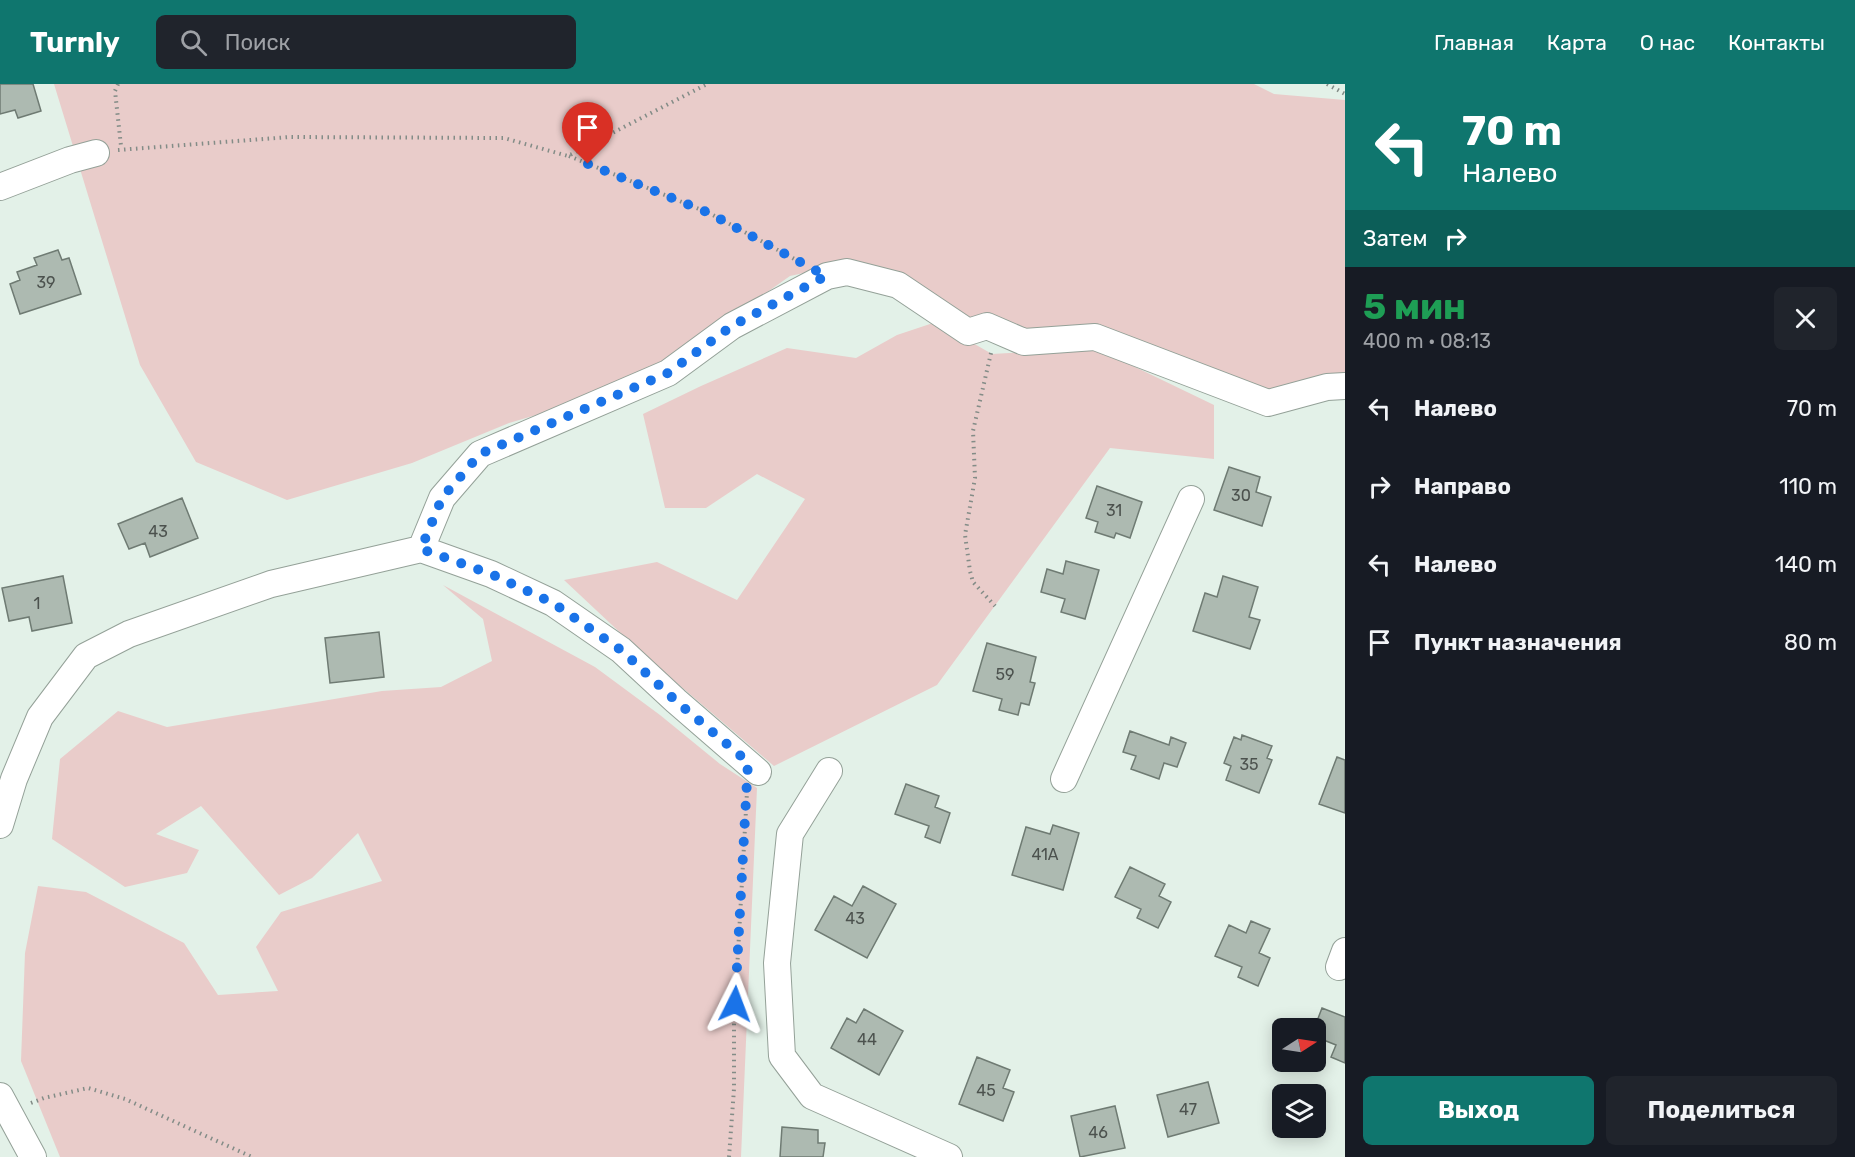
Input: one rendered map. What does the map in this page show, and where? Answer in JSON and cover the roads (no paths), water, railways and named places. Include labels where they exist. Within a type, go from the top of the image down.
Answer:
[{"type":"street","points":[[0,187],[70,160],[96,153]]},
{"type":"street","points":[[421,549],[442,498],[480,454],[668,373],[732,326],[826,276],[847,272],[898,285],[968,332],[987,326],[1024,342],[1095,337],[1268,403],[1327,387],[1345,386]]},
{"type":"street","points":[[1064,779],[1191,499]]},
{"type":"street","points":[[0,825],[14,779],[40,717],[86,656],[129,634],[271,584],[421,549],[491,574],[553,603],[621,650],[753,767]]},
{"type":"street","points":[[829,771],[790,834],[777,963],[782,1056],[812,1096],[949,1157]]},
{"type":"street","points":[[4,1104],[33,1157]]}]
